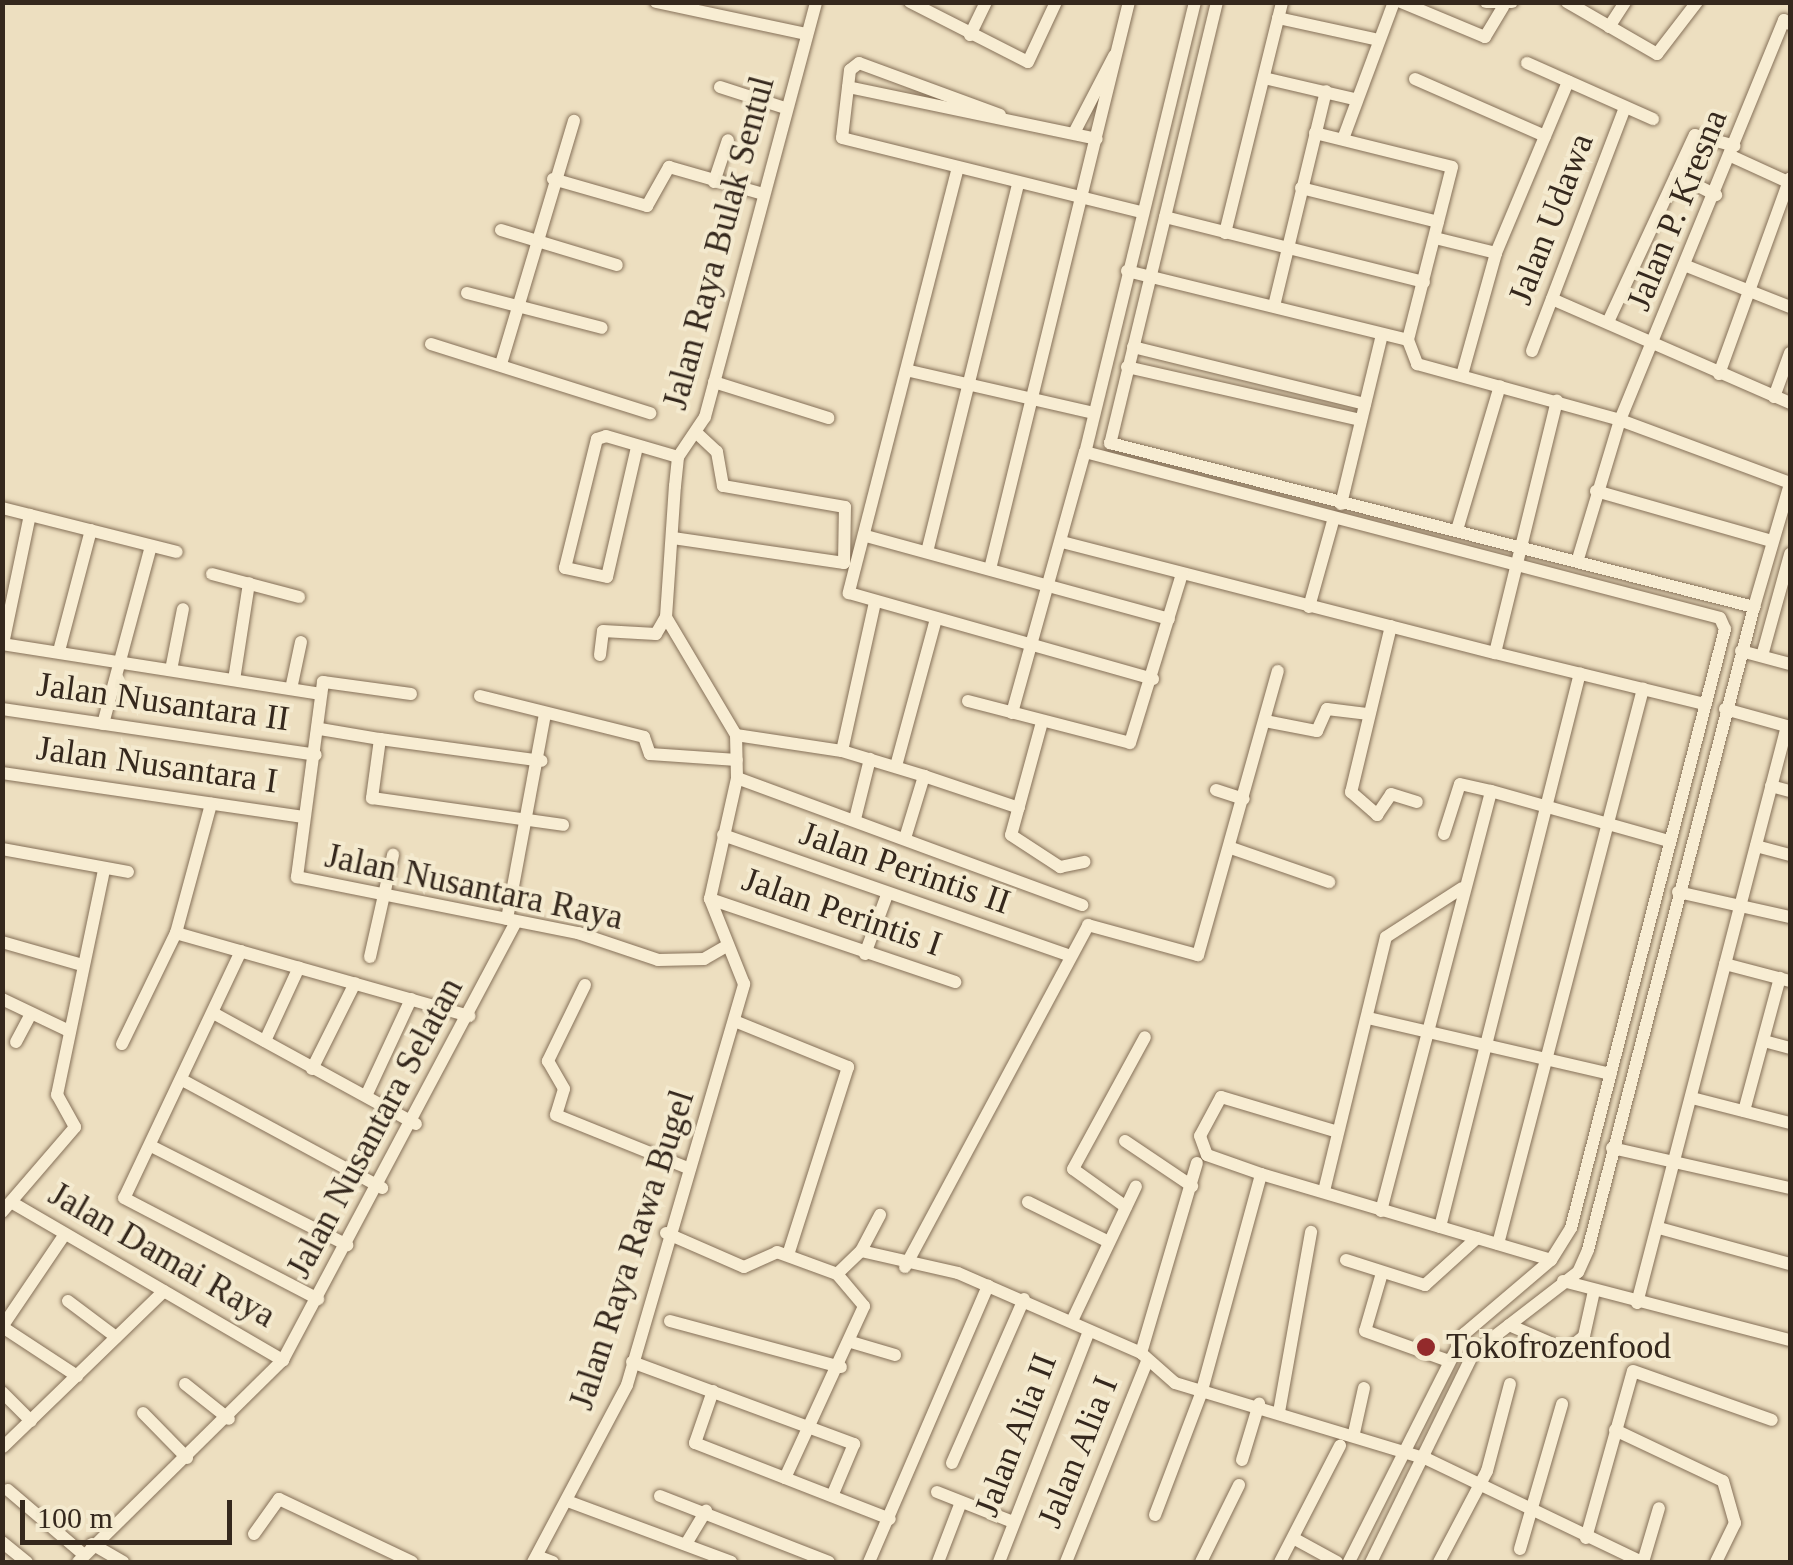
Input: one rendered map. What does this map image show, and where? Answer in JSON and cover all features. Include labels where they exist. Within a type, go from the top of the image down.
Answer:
[{"type":"street","points":[[656,2],[806,34]]},
{"type":"street","name":"Jalan Raya Bulak Sentul","points":[[666,617],[678,456],[699,435],[816,2]]},
{"type":"street","points":[[970,36],[986,2]]},
{"type":"street","points":[[915,4],[970,36],[1032,60],[1056,2]]},
{"type":"street","points":[[990,569],[1129,2]]},
{"type":"street","points":[[1012,712],[1062,542],[1195,2]]},
{"type":"street","points":[[1217,2],[1127,367],[1113,445],[1341,504],[1522,544],[1754,608]]},
{"type":"street","points":[[1225,233],[1282,2]]},
{"type":"street","points":[[1343,140],[1374,39],[1398,2],[1485,37],[1508,5],[1486,2]]},
{"type":"street","points":[[1567,2],[1662,53],[1697,2]]},
{"type":"street","points":[[1609,27],[1625,2]]},
{"type":"street","points":[[1278,18],[1374,39]]},
{"type":"street","name":"Jalan P. Kresna","points":[[1578,559],[1620,420],[1656,346],[1787,22]]},
{"type":"street","points":[[1074,132],[1115,55]]},
{"type":"street","points":[[1000,115],[860,63],[848,87],[845,144],[1142,212]]},
{"type":"street","points":[[1527,63],[1653,119]]},
{"type":"street","points":[[1264,78],[1354,99]]},
{"type":"street","points":[[1415,80],[1546,136]]},
{"type":"street","points":[[1462,375],[1496,253],[1568,82]]},
{"type":"street","points":[[848,87],[1000,115],[1097,138]]},
{"type":"street","points":[[720,88],[785,108]]},
{"type":"street","points":[[1274,306],[1326,91]]},
{"type":"street","name":"Jalan Udawa","points":[[1532,350],[1625,108]]},
{"type":"street","points":[[501,364],[553,178],[574,121]]},
{"type":"street","points":[[1316,132],[1452,166],[1408,340],[1417,364],[1620,420],[1790,484],[1741,651],[1578,1272],[1474,1352],[1427,1458],[1371,1562]]},
{"type":"street","points":[[1608,322],[1699,133],[1790,181],[1718,374]]},
{"type":"street","points":[[714,182],[728,140]]},
{"type":"street","points":[[553,178],[647,206],[669,167],[763,194]]},
{"type":"street","points":[[957,171],[910,370],[849,593],[1153,679]]},
{"type":"street","points":[[1676,175],[1716,194]]},
{"type":"street","points":[[927,552],[1018,185]]},
{"type":"street","points":[[1301,188],[1438,222]]},
{"type":"street","points":[[1166,217],[1424,282]]},
{"type":"street","points":[[501,230],[618,265]]},
{"type":"street","points":[[1435,238],[1496,253]]},
{"type":"street","points":[[1689,267],[1790,307]]},
{"type":"street","points":[[1127,271],[1408,340]]},
{"type":"street","points":[[466,293],[602,328]]},
{"type":"street","points":[[1552,299],[1790,403]]},
{"type":"street","points":[[1341,504],[1382,335]]},
{"type":"street","points":[[431,344],[650,414]]},
{"type":"street","points":[[1133,347],[1365,404]]},
{"type":"street","points":[[1774,397],[1790,352]]},
{"type":"street","points":[[1127,367],[1361,420]]},
{"type":"street","points":[[910,370],[1093,414]]},
{"type":"street","points":[[714,382],[828,418]]},
{"type":"street","points":[[1456,530],[1500,386]]},
{"type":"street","points":[[1495,653],[1557,400]]},
{"type":"street","points":[[673,538],[844,563],[845,507],[723,486],[717,452],[699,435]]},
{"type":"street","points":[[638,447],[608,578],[566,568],[597,439],[638,447],[678,456]]},
{"type":"street","points":[[1085,452],[1333,521],[1720,618],[1725,629],[1562,1249],[1464,1334],[1350,1562]]},
{"type":"street","points":[[1596,491],[1772,541]]},
{"type":"street","points":[[2,508],[178,552]]},
{"type":"street","points":[[30,515],[3,644],[321,694],[328,676],[410,694]]},
{"type":"street","points":[[1310,607],[1333,521]]},
{"type":"street","points":[[59,651],[91,530]]},
{"type":"street","points":[[866,536],[1169,619]]},
{"type":"street","points":[[1062,542],[1704,704]]},
{"type":"street","points":[[104,724],[116,661],[151,546]]},
{"type":"street","points":[[1762,656],[1790,554]]},
{"type":"street","points":[[212,574],[299,597]]},
{"type":"street","points":[[968,700],[1130,743],[1153,679],[1182,574]]},
{"type":"street","points":[[234,680],[249,583]]},
{"type":"street","points":[[842,750],[874,602]]},
{"type":"street","points":[[171,670],[183,609]]},
{"type":"street","points":[[600,655],[603,631],[656,634],[666,617],[736,735],[737,778],[710,900],[725,947]]},
{"type":"street","points":[[896,766],[936,619]]},
{"type":"street","points":[[1391,626],[1365,714],[1352,798],[1380,816],[1390,794],[1417,802]]},
{"type":"street","points":[[291,689],[301,642]]},
{"type":"street","points":[[1741,651],[1790,664]]},
{"type":"street","points":[[906,1267],[1027,1051],[1067,955],[1088,925],[1194,958],[1231,848],[1278,671]]},
{"type":"street","points":[[1440,1227],[1580,674]]},
{"type":"street","points":[[1498,1244],[1643,689]]},
{"type":"street","name":"Jalan Nusantara Raya","points":[[321,694],[320,729],[302,817],[297,877],[511,920],[682,964],[725,947]]},
{"type":"street","points":[[480,696],[647,738],[650,754],[737,760]]},
{"type":"street","points":[[1265,720],[1317,731],[1327,709],[1365,714]]},
{"type":"street","name":"Jalan Nusantara II","points":[[2,710],[316,755]]},
{"type":"street","points":[[1637,1303],[1789,726],[1726,710]]},
{"type":"street","name":"Jalan Nusantara Selatan","points":[[85,1553],[229,1419],[283,1360],[382,1188],[469,1016],[511,920],[542,761],[545,714]]},
{"type":"street","points":[[1042,722],[1018,808],[1015,842],[1060,867],[1084,862]]},
{"type":"street","name":"Jalan Nusantara II","points":[[320,729],[542,761]]},
{"type":"street","points":[[736,735],[842,750],[1018,808]]},
{"type":"street","points":[[380,738],[372,798],[562,825]]},
{"type":"street","points":[[855,819],[870,759]]},
{"type":"street","name":"Jalan Nusantara I","points":[[2,773],[302,817]]},
{"type":"street","points":[[906,834],[925,776]]},
{"type":"street","points":[[737,778],[906,834],[1082,905]]},
{"type":"street","points":[[1444,834],[1460,784],[1669,841]]},
{"type":"street","points":[[1771,786],[1790,791]]},
{"type":"street","points":[[1216,790],[1244,799]]},
{"type":"street","points":[[1381,1212],[1462,888],[1491,791]]},
{"type":"street","points":[[122,1044],[176,933],[211,804]]},
{"type":"street","name":"Jalan Perintis II","points":[[723,836],[1067,955]]},
{"type":"street","points":[[1756,846],[1790,855]]},
{"type":"street","points":[[1231,848],[1328,882]]},
{"type":"street","points":[[2,850],[104,871],[128,872]]},
{"type":"street","points":[[370,957],[392,855]]},
{"type":"street","points":[[1665,856],[1686,862]]},
{"type":"street","points":[[6,1207],[75,1127],[57,1096],[66,1030],[104,871]]},
{"type":"street","points":[[1324,1192],[1386,937],[1462,888]]},
{"type":"street","points":[[1678,892],[1790,917]]},
{"type":"street","points":[[865,954],[887,895]]},
{"type":"street","name":"Jalan Perintis I","points":[[710,900],[956,982]]},
{"type":"street","points":[[176,933],[469,1016]]},
{"type":"street","points":[[2,942],[82,965]]},
{"type":"street","name":"Jalan Raya Rawa Bugel","points":[[535,1559],[570,1502],[632,1362],[666,1233],[737,1022],[744,984],[725,947]]},
{"type":"street","points":[[241,951],[186,1082],[124,1198],[318,1299]]},
{"type":"street","points":[[1725,964],[1785,980],[1744,1111]]},
{"type":"street","points":[[266,1040],[299,968]]},
{"type":"street","points":[[312,1069],[354,983]]},
{"type":"street","points":[[585,984],[548,1061],[564,1089],[556,1115],[690,1169]]},
{"type":"street","points":[[2,999],[28,1019],[66,1030]]},
{"type":"street","points":[[366,1096],[412,999]]},
{"type":"street","points":[[214,1014],[416,1124]]},
{"type":"street","points":[[1368,1018],[1611,1074]]},
{"type":"street","points":[[16,1042],[28,1019]]},
{"type":"street","points":[[737,1022],[848,1067],[788,1255]]},
{"type":"street","points":[[1126,1208],[1073,1168],[1145,1037]]},
{"type":"street","points":[[1764,1041],[1790,1048]]},
{"type":"street","points":[[186,1082],[382,1188]]},
{"type":"street","points":[[1338,1132],[1222,1098],[1201,1148],[1261,1174],[1552,1260]]},
{"type":"street","points":[[1692,1098],[1790,1123]]},
{"type":"street","points":[[1125,1142],[1192,1186]]},
{"type":"street","points":[[151,1146],[347,1244]]},
{"type":"street","points":[[1612,1148],[1790,1188]]},
{"type":"street","name":"Jalan Alia I","points":[[1066,1562],[1144,1359],[1197,1164]]},
{"type":"street","points":[[1155,1515],[1201,1394],[1261,1174]]},
{"type":"street","points":[[1072,1321],[1136,1186]]},
{"type":"street","points":[[1028,1202],[1109,1242]]},
{"type":"street","name":"Jalan Damai Raya","points":[[6,1207],[65,1234],[283,1360]]},
{"type":"street","points":[[837,1274],[861,1252],[880,1215]]},
{"type":"street","points":[[1659,1228],[1790,1264]]},
{"type":"street","points":[[1280,1412],[1311,1232]]},
{"type":"street","points":[[666,1233],[744,1267],[788,1255],[837,1274],[863,1298],[841,1367],[786,1478]]},
{"type":"street","points":[[65,1234],[5,1328],[76,1376]]},
{"type":"street","points":[[1346,1260],[1425,1285],[1477,1238]]},
{"type":"street","points":[[1562,1249],[1578,1272]]},
{"type":"street","points":[[861,1252],[1024,1299],[1144,1359],[1201,1394],[1259,1404],[1427,1458],[1478,1491],[1642,1562],[1660,1508]]},
{"type":"street","points":[[1382,1273],[1366,1331],[1449,1361]]},
{"type":"street","points":[[1563,1282],[1790,1340]]},
{"type":"street","points":[[869,1562],[988,1286]]},
{"type":"street","points":[[3,1446],[164,1291]]},
{"type":"street","points":[[1509,1325],[1567,1350],[1584,1336],[1594,1291]]},
{"type":"street","points":[[952,1464],[1024,1299]]},
{"type":"street","points":[[68,1301],[116,1337]]},
{"type":"street","points":[[670,1322],[841,1367]]},
{"type":"street","name":"Jalan Alia II","points":[[999,1562],[1089,1331]]},
{"type":"street","points":[[851,1342],[896,1355]]},
{"type":"street","points":[[632,1362],[810,1432],[854,1444],[832,1496]]},
{"type":"street","points":[[1586,1538],[1633,1372],[1772,1420]]},
{"type":"street","points":[[185,1384],[229,1419]]},
{"type":"street","points":[[1440,1562],[1478,1491],[1510,1384]]},
{"type":"street","points":[[1354,1433],[1364,1388]]},
{"type":"street","points":[[2,1392],[31,1421]]},
{"type":"street","points":[[713,1392],[694,1443],[890,1519]]},
{"type":"street","points":[[1242,1460],[1259,1404]]},
{"type":"street","points":[[1520,1549],[1534,1515],[1562,1404]]},
{"type":"street","points":[[144,1413],[187,1458]]},
{"type":"street","points":[[1615,1430],[1723,1482],[1735,1523],[1716,1562]]},
{"type":"street","points":[[1280,1562],[1340,1446]]},
{"type":"street","points":[[1201,1562],[1239,1485]]},
{"type":"street","points":[[8,1490],[85,1553],[122,1562]]},
{"type":"street","points":[[937,1492],[1013,1522]]},
{"type":"street","points":[[660,1496],[706,1510],[829,1562]]},
{"type":"street","points":[[254,1534],[279,1498],[412,1562]]},
{"type":"street","points":[[570,1502],[731,1562]]},
{"type":"street","points":[[938,1562],[961,1502]]},
{"type":"street","points":[[686,1544],[706,1510]]},
{"type":"street","points":[[1293,1538],[1337,1562]]},
{"type":"street","points":[[2,1542],[27,1562]]},
{"type":"street","points":[[535,1559],[553,1562]]},
{"type":"place","name":"Tokofrozenfood","points":[[1426,1347]]}]
